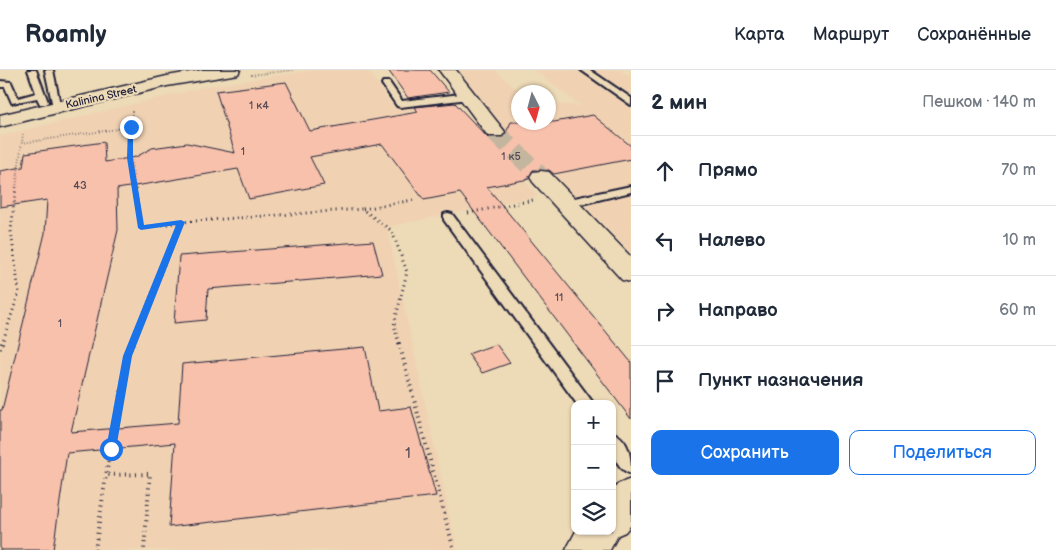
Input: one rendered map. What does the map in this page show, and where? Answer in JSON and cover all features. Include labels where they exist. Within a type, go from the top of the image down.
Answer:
[{"type":"street","points":[[446,70],[469,96],[495,132]]},
{"type":"street","name":"Kalinina Street","points":[[0,121],[48,104],[224,71]]},
{"type":"street","points":[[541,177],[631,273]]},
{"type":"street","points":[[616,514],[631,497]]},
{"type":"street","points":[[585,550],[598,535]]},
{"type":"lane","points":[[32,70],[48,104]]},
{"type":"lane","points":[[48,104],[49,70]]},
{"type":"lane","points":[[585,70],[631,102]]},
{"type":"lane","points":[[0,84],[8,84],[15,101],[48,104]]},
{"type":"lane","points":[[386,84],[400,104],[469,96]]},
{"type":"lane","points":[[562,200],[631,189]]},
{"type":"lane","points":[[448,217],[583,400]]},
{"type":"lane","points":[[616,445],[631,466]]},
{"type":"path","points":[[132,112],[130,158],[141,228],[181,222],[362,209],[413,200]]},
{"type":"path","points":[[22,143],[131,127]]},
{"type":"path","points":[[0,349],[19,292],[11,231],[24,129]]},
{"type":"path","points":[[448,217],[562,200]]},
{"type":"path","points":[[362,209],[392,231],[407,272],[394,325],[454,550]]},
{"type":"path","points":[[95,550],[127,356],[181,222]]},
{"type":"path","points":[[106,476],[150,474],[144,550]]},
{"type":"shaded area","points":[[315,70],[368,70],[394,108],[453,101],[481,128],[502,125],[458,70],[495,70],[512,85],[511,130],[556,130],[556,104],[580,106],[535,70],[620,70],[631,77],[631,253],[554,174],[524,180],[538,196],[387,227],[457,550],[0,550],[0,136],[208,86]]},
{"type":"building","points":[[388,70],[430,70],[449,92],[408,98]]},
{"type":"building","points":[[286,82],[310,131],[418,112],[415,107],[455,103],[488,138],[504,137],[511,122],[511,130],[556,130],[556,122],[593,115],[631,146],[631,159],[554,174],[549,170],[533,170],[529,179],[487,187],[631,362],[631,419],[460,193],[424,200],[382,144],[310,157],[324,185],[249,199],[238,169],[117,189],[118,230],[71,432],[178,423],[182,364],[365,347],[378,411],[411,407],[436,496],[169,527],[175,443],[67,453],[53,550],[0,550],[0,410],[2,410],[45,233],[47,200],[0,207],[0,171],[23,167],[25,153],[104,142],[105,162],[136,157],[152,148],[187,143],[235,153],[216,91]]},
{"type":"building","points":[[373,241],[382,274],[208,289],[206,320],[174,323],[179,256]]},
{"type":"building","points":[[496,344],[510,363],[482,373],[468,354]]},
{"type":"tunnel","points":[[495,132],[541,177]]},
{"type":"route","points":[[111,449],[127,356],[181,222],[141,228],[130,158],[131,127]]}]
